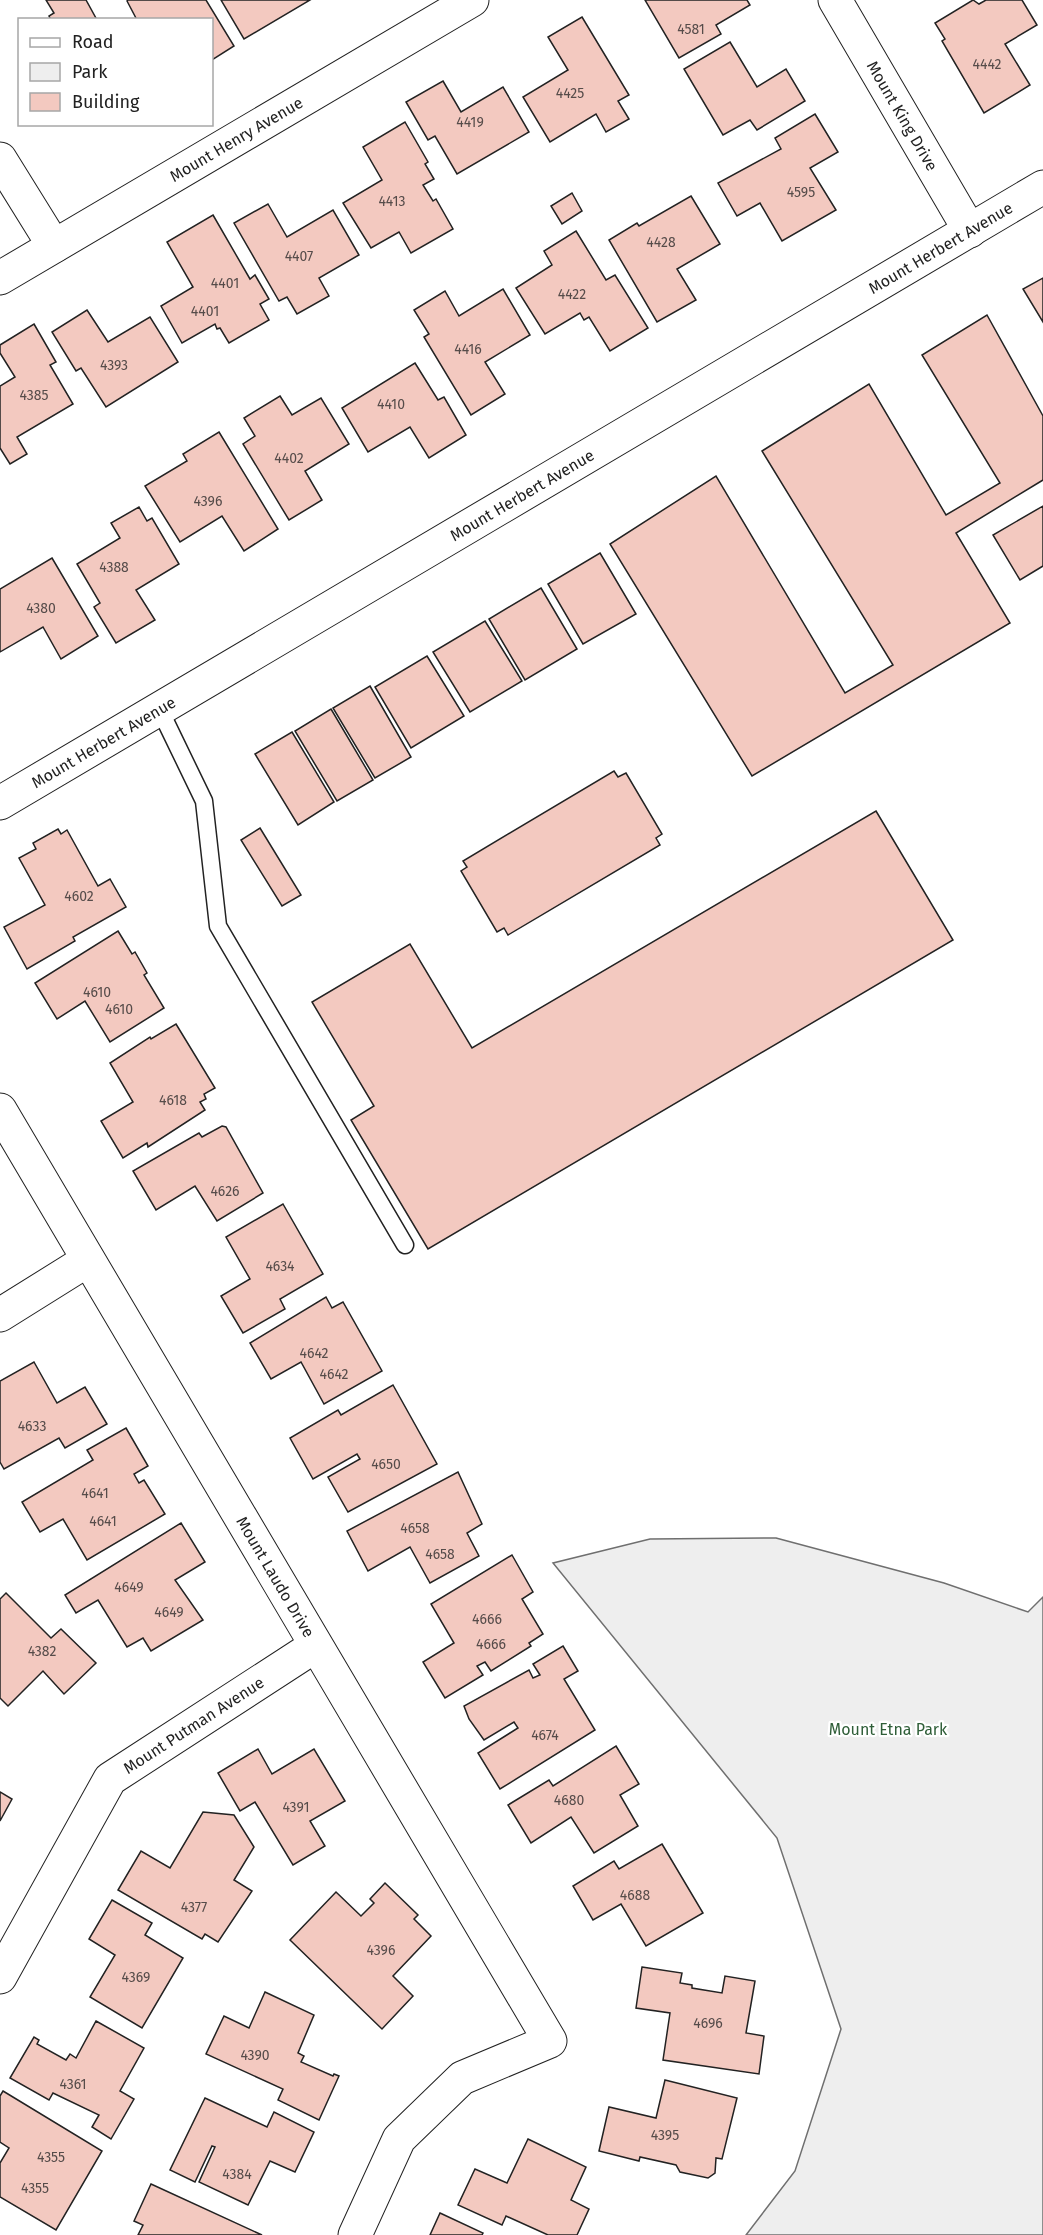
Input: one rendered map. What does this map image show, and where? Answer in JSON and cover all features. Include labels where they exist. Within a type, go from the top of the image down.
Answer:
[{"type":"street","name":"Mount Henry Avenue","points":[[0,278],[472,0]]},
{"type":"street","name":"Mount King Drive","points":[[835,0],[970,231]]},
{"type":"street","points":[[0,159],[54,246]]},
{"type":"street","name":"Mount Herbert Avenue","points":[[0,803],[1043,187]]},
{"type":"street","name":"Mount Laudo Drive","points":[[0,1110],[550,2042],[462,2078],[399,2139],[355,2235]]},
{"type":"street","points":[[0,1315],[88,1260]]},
{"type":"street","name":"Mount Putman Avenue","points":[[0,1977],[110,1779],[315,1646]]},
{"type":"lane","points":[[159,708],[204,801],[218,926],[405,1245]]},
{"type":"green space","name":"Mount Etna Park","points":[[776,1538],[944,1583],[1028,1612],[1043,1597],[1043,2235],[746,2235],[795,2171],[841,2029],[777,1838],[553,1563],[650,1539]]},
{"type":"building","points":[[46,0],[86,0],[96,18],[50,18],[49,16],[54,13]]},
{"type":"building","points":[[206,0],[234,46],[213,59],[213,18],[136,18],[127,1]]},
{"type":"building","points":[[221,0],[310,0],[244,39]]},
{"type":"building","points":[[645,0],[747,0],[750,5],[716,25],[721,34],[679,58]]},
{"type":"building","points":[[973,0],[979,4],[986,0],[1022,0],[1037,25],[1005,44],[1030,85],[984,113],[942,41],[945,39],[935,23]]},
{"type":"building","points":[[582,17],[629,95],[618,101],[629,119],[606,132],[596,114],[550,142],[523,97],[568,70],[548,37]]},
{"type":"building","points":[[730,42],[757,87],[786,69],[805,101],[757,130],[750,120],[723,135],[684,69]]},
{"type":"building","points":[[443,81],[461,112],[503,87],[529,132],[457,174],[435,136],[428,140],[406,102]]},
{"type":"building","points":[[815,114],[838,152],[810,168],[836,210],[782,241],[760,203],[737,216],[718,183],[781,149],[775,138]]},
{"type":"building","points":[[405,122],[428,162],[425,164],[434,179],[423,185],[433,201],[436,199],[453,229],[411,253],[399,232],[371,248],[343,203],[382,180],[363,147]]},
{"type":"building","points":[[572,193],[582,211],[562,224],[551,206]]},
{"type":"building","points":[[691,196],[720,244],[677,269],[696,300],[657,322],[609,240],[637,223],[639,226]]},
{"type":"building","points":[[268,204],[287,237],[333,210],[359,255],[319,278],[329,296],[297,314],[287,297],[279,301],[234,223]]},
{"type":"building","points":[[213,215],[250,279],[255,275],[269,299],[260,304],[269,320],[229,343],[215,324],[182,343],[161,306],[193,287],[167,242]]},
{"type":"building","points":[[576,231],[606,280],[615,275],[648,328],[610,351],[589,317],[584,320],[580,313],[545,334],[516,288],[552,265],[544,251]]},
{"type":"building","points":[[1043,278],[1043,322],[1023,289]]},
{"type":"building","points":[[503,289],[530,335],[485,362],[505,394],[471,415],[424,337],[429,334],[414,310],[445,291],[459,316]]},
{"type":"building","points":[[87,310],[108,342],[150,317],[178,362],[106,407],[81,368],[76,371],[52,332]]},
{"type":"building","points":[[987,315],[1043,416],[1043,480],[956,533],[1010,623],[752,776],[610,544],[716,476],[845,693],[893,665],[762,451],[869,384],[946,515],[1000,483],[922,355]]},
{"type":"building","points":[[34,324],[56,362],[50,365],[73,404],[17,437],[27,454],[10,464],[0,448],[0,386],[15,377],[0,353],[0,345]]},
{"type":"building","points":[[415,363],[438,400],[444,397],[466,435],[429,458],[410,427],[368,452],[342,408]]},
{"type":"building","points":[[280,396],[292,415],[321,398],[349,444],[305,471],[322,500],[289,520],[243,444],[255,436],[244,418]]},
{"type":"building","points":[[219,432],[278,529],[244,551],[222,516],[180,542],[145,486],[187,461],[183,454]]},
{"type":"building","points":[[1043,506],[1043,566],[1020,580],[993,535]]},
{"type":"building","points":[[139,507],[147,521],[152,518],[179,564],[136,590],[155,620],[116,643],[94,607],[100,603],[77,564],[120,538],[111,523]]},
{"type":"building","points":[[600,553],[636,614],[583,644],[548,584]]},
{"type":"building","points":[[52,558],[98,636],[61,659],[43,627],[0,652],[0,589]]},
{"type":"building","points":[[541,588],[577,649],[525,680],[489,619]]},
{"type":"building","points":[[485,621],[522,681],[470,712],[433,652]]},
{"type":"building","points":[[427,656],[464,716],[411,748],[375,687]]},
{"type":"building","points":[[370,686],[411,757],[375,778],[333,708]]},
{"type":"building","points":[[331,709],[373,780],[337,801],[295,731]]},
{"type":"building","points":[[292,732],[334,802],[298,825],[255,754]]},
{"type":"building","points":[[614,771],[618,777],[626,773],[662,834],[656,838],[660,845],[508,935],[504,928],[497,932],[461,871],[467,867],[463,861]]},
{"type":"building","points":[[876,811],[953,940],[428,1249],[351,1120],[374,1106],[312,1002],[410,944],[472,1048]]},
{"type":"building","points":[[260,828],[301,895],[282,906],[241,840]]},
{"type":"building","points":[[58,829],[61,834],[67,830],[98,886],[110,879],[126,907],[73,937],[75,941],[27,969],[4,927],[45,905],[19,858],[36,849],[33,843]]},
{"type":"building","points":[[118,931],[132,954],[135,952],[147,973],[144,975],[164,1008],[110,1042],[85,1001],[57,1019],[35,983]]},
{"type":"building","points":[[176,1024],[215,1088],[204,1094],[206,1099],[200,1102],[205,1110],[148,1147],[147,1143],[123,1158],[101,1121],[133,1102],[110,1063],[150,1037],[151,1039]]},
{"type":"building","points":[[222,1126],[226,1127],[263,1193],[217,1221],[195,1186],[156,1210],[133,1171],[199,1133],[202,1137]]},
{"type":"building","points":[[283,1204],[323,1274],[280,1299],[285,1309],[243,1333],[221,1296],[250,1279],[226,1237]]},
{"type":"building","points":[[326,1297],[332,1308],[343,1302],[382,1371],[324,1404],[301,1362],[271,1379],[250,1343]]},
{"type":"building","points":[[34,1362],[57,1403],[85,1387],[107,1424],[65,1448],[59,1438],[4,1469],[0,1462],[0,1381]]},
{"type":"building","points":[[393,1385],[437,1464],[348,1512],[328,1477],[360,1459],[357,1454],[313,1479],[290,1438],[338,1410],[341,1415]]},
{"type":"building","points":[[126,1428],[148,1466],[134,1474],[139,1483],[144,1480],[165,1514],[87,1560],[63,1519],[40,1532],[22,1502],[93,1460],[87,1450]]},
{"type":"building","points":[[458,1472],[482,1524],[467,1533],[479,1556],[430,1583],[410,1547],[368,1571],[347,1531]]},
{"type":"building","points":[[181,1523],[205,1562],[175,1580],[203,1620],[151,1651],[143,1638],[127,1647],[98,1600],[76,1613],[65,1595]]},
{"type":"building","points":[[512,1555],[533,1592],[522,1599],[543,1634],[529,1643],[531,1646],[491,1671],[485,1662],[477,1666],[483,1675],[445,1698],[423,1662],[454,1643],[431,1604]]},
{"type":"building","points":[[6,1593],[51,1638],[61,1629],[96,1663],[64,1694],[43,1671],[8,1706],[0,1698],[0,1599]]},
{"type":"building","points":[[563,1646],[578,1671],[564,1679],[595,1730],[500,1789],[478,1753],[518,1728],[514,1722],[484,1740],[469,1719],[464,1706],[529,1670],[533,1678],[540,1675],[533,1664]]},
{"type":"building","points":[[616,1746],[639,1784],[620,1795],[638,1826],[594,1853],[571,1817],[531,1843],[508,1805],[549,1780],[553,1786]]},
{"type":"building","points":[[258,1749],[272,1774],[314,1749],[345,1801],[310,1821],[325,1846],[293,1865],[255,1802],[240,1811],[218,1773]]},
{"type":"building","points":[[0,1792],[12,1799],[0,1821]]},
{"type":"building","points":[[203,1812],[234,1815],[254,1847],[234,1880],[252,1891],[218,1942],[205,1934],[202,1939],[118,1890],[141,1851],[170,1868]]},
{"type":"building","points":[[662,1844],[703,1913],[646,1946],[621,1904],[593,1920],[573,1886],[614,1861],[619,1869]]},
{"type":"building","points":[[385,1883],[418,1915],[414,1919],[431,1936],[393,1976],[413,1996],[382,2029],[290,1940],[336,1892],[361,1916],[374,1903],[370,1899]]},
{"type":"building","points":[[112,1900],[152,1923],[145,1935],[183,1958],[142,2028],[90,1997],[115,1955],[89,1939]]},
{"type":"building","points":[[642,1967],[682,1973],[680,1983],[692,1985],[692,1988],[722,1993],[725,1976],[755,1981],[746,2033],[764,2036],[759,2074],[663,2060],[670,2013],[636,2008]]},
{"type":"building","points":[[265,1992],[314,2015],[298,2053],[304,2056],[301,2062],[333,2076],[334,2074],[339,2076],[319,2120],[278,2100],[283,2089],[206,2054],[224,2016],[249,2028]]},
{"type":"building","points":[[96,2021],[144,2048],[120,2091],[134,2099],[111,2139],[92,2127],[99,2115],[53,2093],[49,2100],[10,2078],[34,2037],[39,2040],[37,2044],[66,2060],[70,2054],[76,2058]]},
{"type":"building","points":[[665,2080],[737,2098],[722,2159],[716,2158],[715,2173],[708,2178],[680,2172],[676,2165],[640,2157],[639,2161],[599,2151],[609,2107],[656,2118]]},
{"type":"building","points":[[3,2091],[102,2151],[56,2230],[0,2197],[0,2163],[9,2148],[0,2142],[0,2096]]},
{"type":"building","points":[[205,2098],[267,2127],[274,2112],[314,2132],[295,2172],[270,2161],[248,2205],[199,2182],[215,2147],[212,2146],[195,2182],[170,2170]]},
{"type":"building","points":[[528,2139],[586,2167],[571,2200],[589,2209],[577,2235],[548,2235],[506,2216],[502,2225],[458,2205],[475,2169],[507,2183]]},
{"type":"building","points":[[151,2184],[262,2235],[138,2235],[143,2225],[134,2221]]},
{"type":"building","points":[[440,2213],[483,2233],[482,2235],[430,2235]]}]
